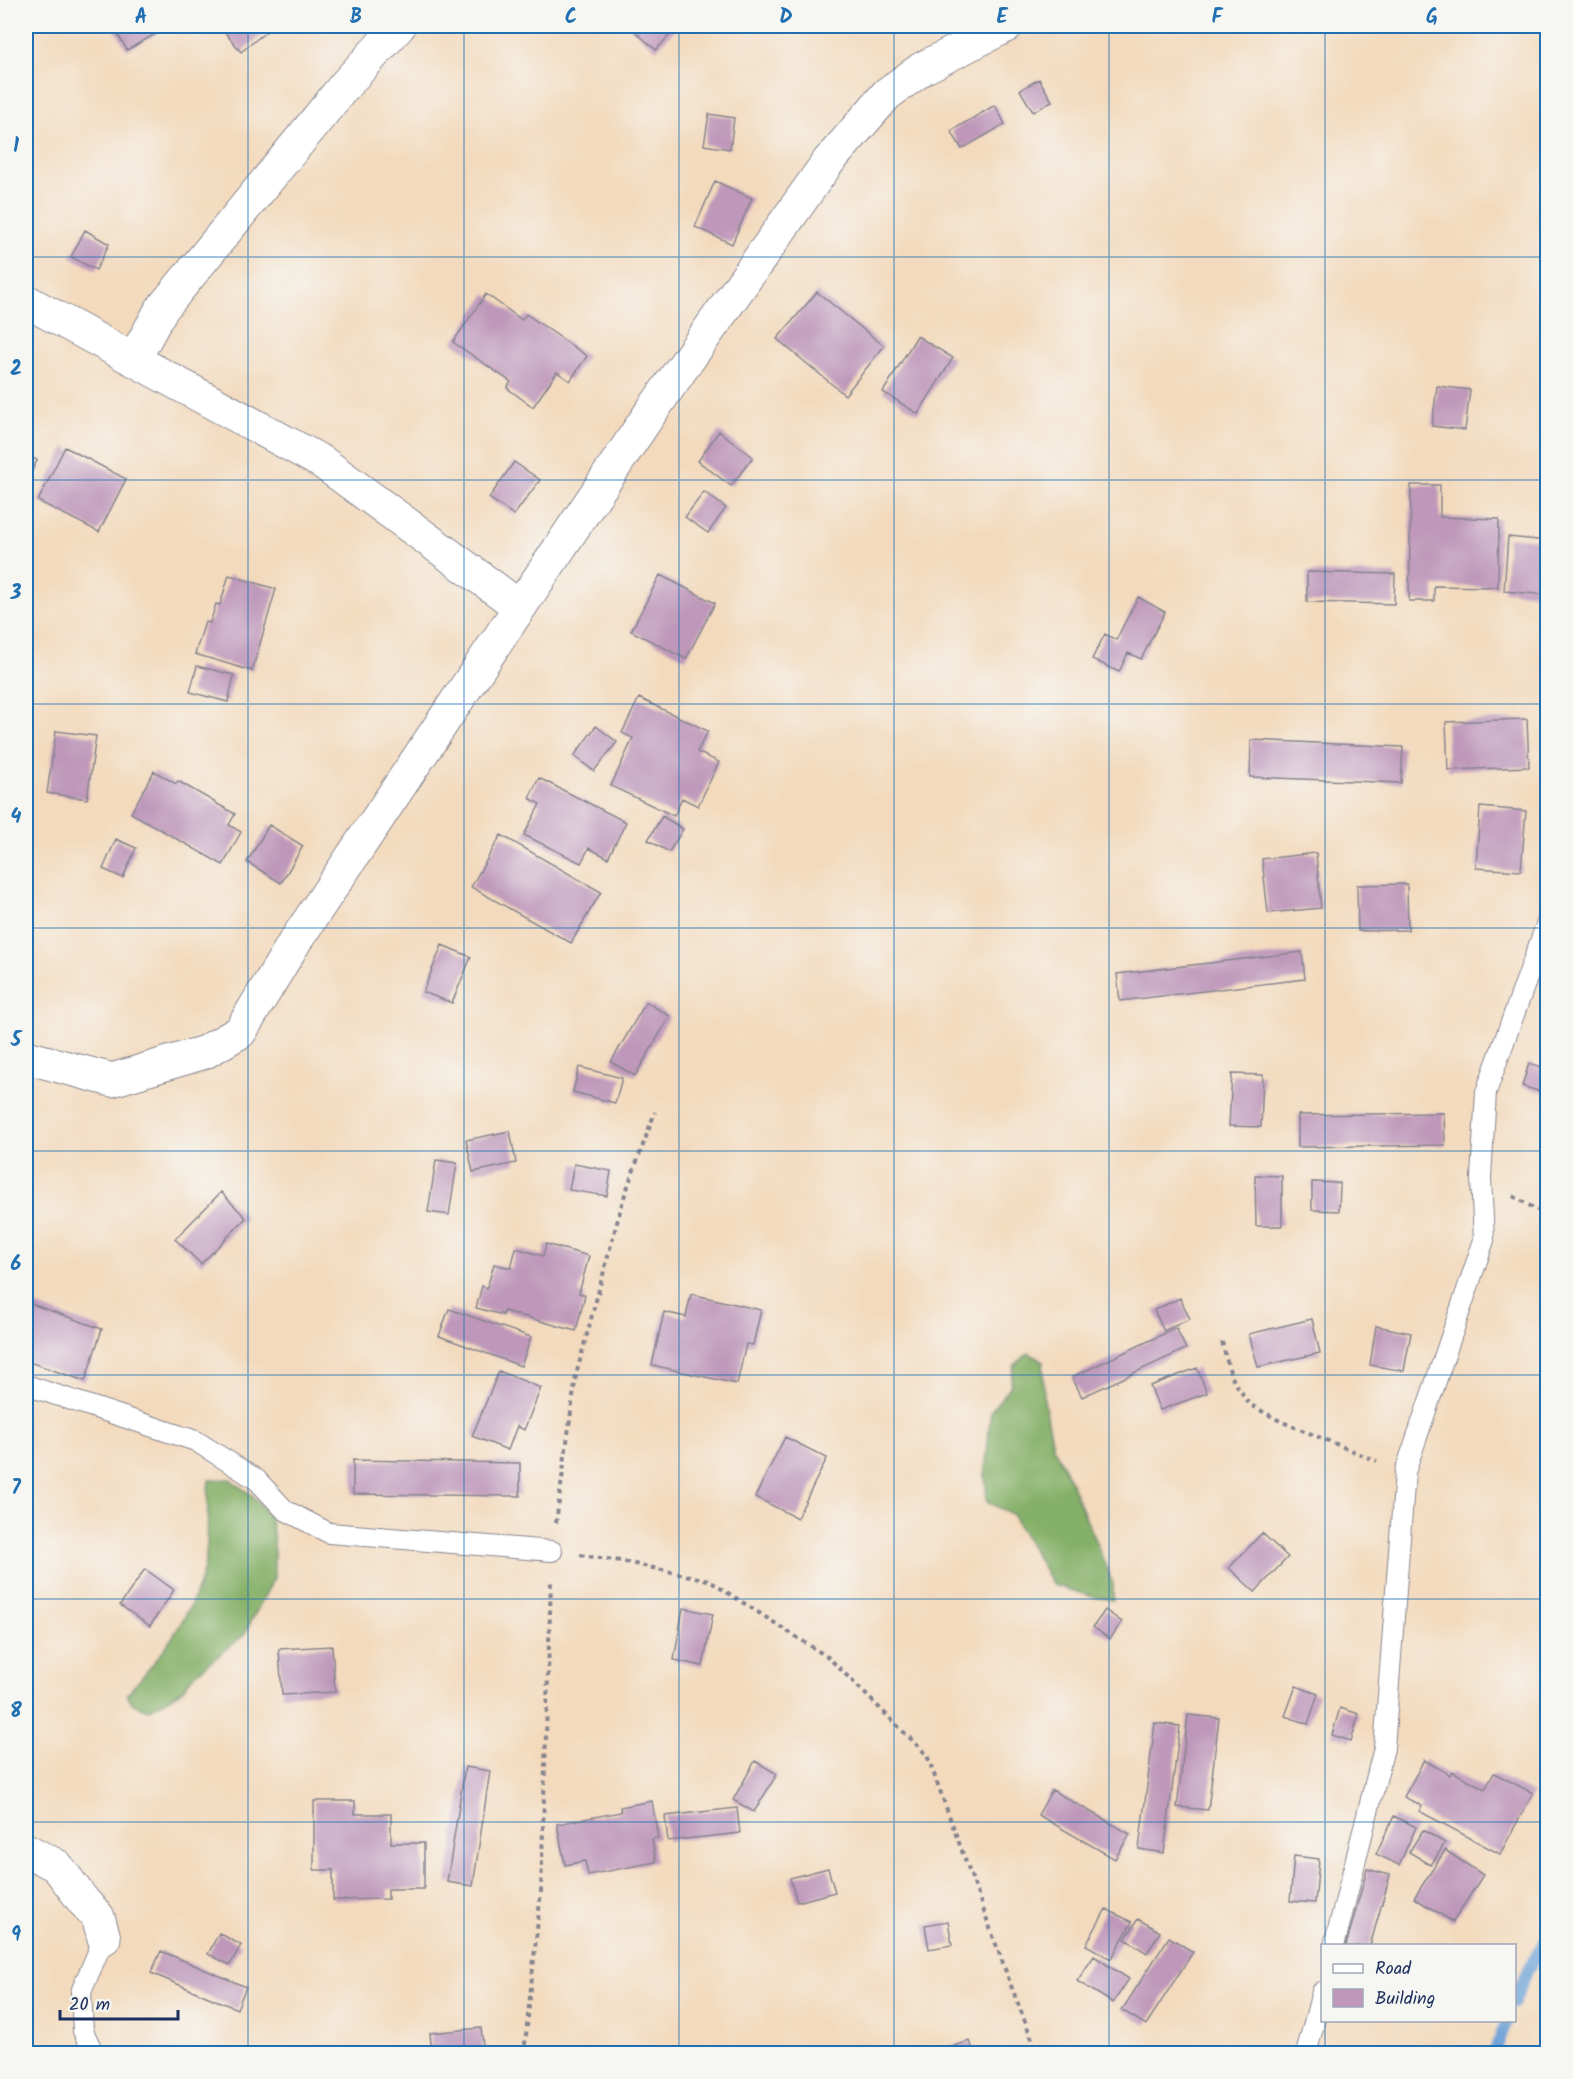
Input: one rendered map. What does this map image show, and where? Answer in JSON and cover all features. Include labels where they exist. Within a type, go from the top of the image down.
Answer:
[{"type":"street","points":[[134,359],[161,310],[346,84],[399,26]]},
{"type":"street","points":[[26,1057],[112,1080],[205,1052],[240,1032],[294,943],[519,607],[651,412],[828,162],[888,94],[923,68],[1006,26]]},
{"type":"street","points":[[26,301],[322,462],[519,607]]},
{"type":"street","points":[[26,1850],[57,1866],[98,1917],[104,1938]]},
{"type":"lane","points":[[1335,1944],[1384,1748],[1405,1472],[1484,1240],[1481,1178],[1486,1092],[1548,920]]},
{"type":"lane","points":[[26,1385],[196,1441],[257,1480],[285,1510],[329,1533],[552,1551]]},
{"type":"lane","points":[[94,2054],[83,2031],[81,1992],[104,1938]]},
{"type":"lane","points":[[1305,2054],[1321,1999]]},
{"type":"path","points":[[524,2054],[541,1891],[552,1551],[576,1375],[623,1200],[655,1112]]},
{"type":"path","points":[[1222,1342],[1231,1376],[1249,1404],[1280,1421],[1405,1472]]},
{"type":"path","points":[[552,1551],[621,1561],[708,1580],[829,1658],[927,1755],[1038,2054]]},
{"type":"green space","points":[[1029,1353],[1043,1362],[1044,1401],[1053,1446],[1070,1480],[1113,1584],[1113,1600],[1053,1585],[1012,1514],[987,1502],[985,1474],[991,1411],[1010,1387],[1014,1366]]},
{"type":"green space","points":[[230,1479],[254,1497],[270,1518],[274,1540],[274,1578],[244,1635],[193,1676],[180,1692],[148,1710],[133,1704],[127,1694],[163,1651],[192,1603],[206,1557],[209,1480]]},
{"type":"building","points":[[113,26],[157,26],[161,31],[127,50]]},
{"type":"building","points":[[220,26],[273,26],[241,52]]},
{"type":"building","points":[[633,26],[678,26],[656,50],[631,28]]},
{"type":"building","points":[[1039,79],[1052,101],[1033,112],[1020,90]]},
{"type":"building","points":[[995,105],[1005,124],[962,149],[951,131]]},
{"type":"building","points":[[709,114],[734,118],[730,149],[704,145]]},
{"type":"building","points":[[715,181],[752,198],[732,244],[695,227]]},
{"type":"building","points":[[85,230],[109,244],[96,270],[71,257]]},
{"type":"building","points":[[817,292],[884,346],[845,395],[777,339]]},
{"type":"building","points":[[486,294],[522,320],[526,314],[587,356],[570,381],[557,372],[533,407],[507,388],[511,382],[453,342]]},
{"type":"building","points":[[917,336],[953,358],[918,414],[883,392]]},
{"type":"building","points":[[1437,386],[1470,390],[1465,430],[1432,426]]},
{"type":"building","points":[[719,431],[753,457],[731,486],[698,461]]},
{"type":"building","points":[[65,447],[126,479],[99,532],[38,501]]},
{"type":"building","points":[[26,455],[37,460],[26,484]]},
{"type":"building","points":[[514,462],[540,480],[514,515],[489,498]]},
{"type":"building","points":[[1411,485],[1440,485],[1440,517],[1499,519],[1498,587],[1434,586],[1434,601],[1409,601]]},
{"type":"building","points":[[704,492],[726,508],[708,533],[685,517]]},
{"type":"building","points":[[1508,537],[1548,541],[1548,595],[1504,591]]},
{"type":"building","points":[[1307,572],[1395,574],[1394,604],[1307,602]]},
{"type":"building","points":[[229,575],[276,589],[252,671],[195,654],[205,622],[210,623],[216,604],[220,605]]},
{"type":"building","points":[[660,575],[715,603],[686,659],[631,631]]},
{"type":"building","points":[[1138,597],[1165,612],[1141,659],[1128,653],[1119,672],[1092,659],[1105,634],[1116,640]]},
{"type":"building","points":[[197,666],[234,675],[228,702],[190,692]]},
{"type":"building","points":[[639,698],[708,731],[697,752],[719,762],[698,806],[682,798],[674,816],[611,786],[633,738],[622,733]]},
{"type":"building","points":[[1527,719],[1529,767],[1448,770],[1446,722]]},
{"type":"building","points":[[596,726],[617,742],[594,771],[574,756]]},
{"type":"building","points":[[56,731],[96,736],[87,799],[47,793]]},
{"type":"building","points":[[1251,740],[1403,747],[1401,783],[1250,777]]},
{"type":"building","points":[[154,771],[176,784],[178,781],[235,814],[229,825],[241,832],[223,865],[131,813]]},
{"type":"building","points":[[539,778],[626,822],[608,858],[589,848],[581,863],[524,835],[540,804],[529,798]]},
{"type":"building","points":[[1480,807],[1526,811],[1521,871],[1476,868]]},
{"type":"building","points":[[662,816],[683,829],[669,852],[648,840]]},
{"type":"building","points":[[269,825],[303,846],[281,883],[247,862]]},
{"type":"building","points":[[501,835],[601,892],[571,943],[471,887]]},
{"type":"building","points":[[116,839],[136,848],[123,878],[103,869]]},
{"type":"building","points":[[1316,853],[1321,908],[1268,913],[1262,859]]},
{"type":"building","points":[[1407,884],[1408,930],[1358,931],[1357,885]]},
{"type":"building","points":[[442,945],[471,957],[452,1003],[423,992]]},
{"type":"building","points":[[1302,952],[1305,979],[1120,1001],[1117,974]]},
{"type":"building","points":[[646,1002],[670,1016],[635,1076],[611,1062]]},
{"type":"building","points":[[1529,1063],[1548,1069],[1548,1080],[1544,1093],[1522,1086]]},
{"type":"building","points":[[579,1067],[622,1078],[615,1103],[573,1092]]},
{"type":"building","points":[[1232,1074],[1263,1075],[1261,1127],[1229,1126]]},
{"type":"building","points":[[1444,1113],[1445,1145],[1298,1147],[1298,1115]]},
{"type":"building","points":[[510,1131],[516,1163],[473,1172],[466,1140]]},
{"type":"building","points":[[436,1160],[457,1163],[449,1215],[428,1212]]},
{"type":"building","points":[[574,1164],[611,1171],[607,1196],[569,1190]]},
{"type":"building","points":[[1255,1175],[1282,1176],[1282,1226],[1256,1226]]},
{"type":"building","points":[[1312,1182],[1340,1183],[1339,1211],[1312,1210]]},
{"type":"building","points":[[221,1192],[246,1218],[201,1264],[175,1239]]},
{"type":"building","points":[[546,1244],[589,1256],[579,1293],[585,1295],[576,1331],[504,1311],[503,1315],[476,1308],[482,1286],[487,1288],[494,1264],[511,1268],[516,1248],[543,1256]]},
{"type":"building","points":[[691,1294],[761,1310],[753,1345],[746,1344],[737,1384],[652,1365],[664,1312],[686,1317]]},
{"type":"building","points":[[1180,1298],[1190,1319],[1164,1331],[1154,1310]]},
{"type":"building","points":[[26,1302],[102,1329],[85,1381],[26,1361]]},
{"type":"building","points":[[449,1309],[531,1337],[521,1366],[439,1336]]},
{"type":"building","points":[[1312,1319],[1320,1353],[1258,1367],[1249,1334]]},
{"type":"building","points":[[1376,1326],[1411,1333],[1404,1371],[1370,1365]]},
{"type":"building","points":[[1176,1328],[1186,1349],[1082,1397],[1072,1377]]},
{"type":"building","points":[[1197,1368],[1207,1393],[1160,1410],[1150,1386]]},
{"type":"building","points":[[499,1371],[541,1388],[524,1430],[517,1426],[508,1450],[472,1436]]},
{"type":"building","points":[[785,1437],[827,1458],[797,1518],[755,1497]]},
{"type":"building","points":[[353,1460],[520,1463],[520,1496],[353,1494]]},
{"type":"building","points":[[1262,1533],[1288,1557],[1255,1592],[1229,1568]]},
{"type":"building","points":[[145,1569],[174,1590],[150,1626],[120,1605]]},
{"type":"building","points":[[683,1608],[713,1614],[703,1666],[674,1660]]},
{"type":"building","points":[[1105,1610],[1122,1622],[1110,1639],[1093,1627]]},
{"type":"building","points":[[332,1646],[335,1692],[282,1695],[279,1649]]},
{"type":"building","points":[[1296,1686],[1318,1694],[1308,1724],[1285,1716]]},
{"type":"building","points":[[1340,1708],[1359,1714],[1351,1741],[1332,1735]]},
{"type":"building","points":[[1188,1715],[1219,1718],[1208,1810],[1177,1807]]},
{"type":"building","points":[[1155,1723],[1180,1726],[1164,1853],[1139,1849]]},
{"type":"building","points":[[1424,1760],[1450,1775],[1452,1771],[1485,1789],[1494,1773],[1533,1793],[1500,1854],[1419,1811],[1422,1806],[1404,1797]]},
{"type":"building","points":[[755,1761],[777,1774],[754,1812],[733,1800]]},
{"type":"building","points":[[465,1767],[490,1771],[473,1886],[447,1882]]},
{"type":"building","points":[[1052,1790],[1130,1834],[1115,1859],[1038,1815]]},
{"type":"building","points":[[314,1801],[355,1801],[355,1814],[391,1814],[391,1843],[424,1843],[424,1889],[388,1889],[388,1899],[333,1900],[333,1870],[314,1870]]},
{"type":"building","points":[[652,1801],[658,1838],[652,1839],[656,1862],[588,1875],[585,1861],[565,1865],[557,1824],[621,1812],[620,1807]]},
{"type":"building","points":[[737,1808],[740,1833],[668,1841],[665,1816]]},
{"type":"building","points":[[1394,1816],[1416,1827],[1399,1865],[1376,1854]]},
{"type":"building","points":[[1423,1830],[1445,1843],[1431,1865],[1409,1852]]},
{"type":"building","points":[[1445,1850],[1483,1875],[1453,1922],[1414,1898]]},
{"type":"building","points":[[1294,1856],[1319,1859],[1315,1903],[1290,1901]]},
{"type":"building","points":[[828,1868],[835,1892],[797,1902],[790,1878]]},
{"type":"building","points":[[1367,1869],[1390,1875],[1371,1944],[1347,1944]]},
{"type":"building","points":[[1106,1909],[1132,1922],[1111,1959],[1086,1945]]},
{"type":"building","points":[[1138,1919],[1160,1932],[1147,1953],[1125,1939]]},
{"type":"building","points":[[948,1921],[952,1945],[929,1949],[925,1925]]},
{"type":"building","points":[[219,1933],[241,1945],[230,1965],[208,1954]]},
{"type":"building","points":[[1169,1937],[1193,1952],[1146,2025],[1122,2010]]},
{"type":"building","points":[[161,1951],[246,1987],[237,2009],[151,1973]]},
{"type":"building","points":[[1094,1956],[1129,1979],[1113,2003],[1077,1981]]},
{"type":"building","points":[[481,2028],[484,2054],[432,2054],[430,2033]]},
{"type":"building","points":[[970,2041],[974,2054],[941,2054],[940,2050]]},
{"type":"waterway","points":[[1516,1997],[1529,1967],[1548,1938]]},
{"type":"waterway","points":[[1494,2054],[1506,2022]]}]
